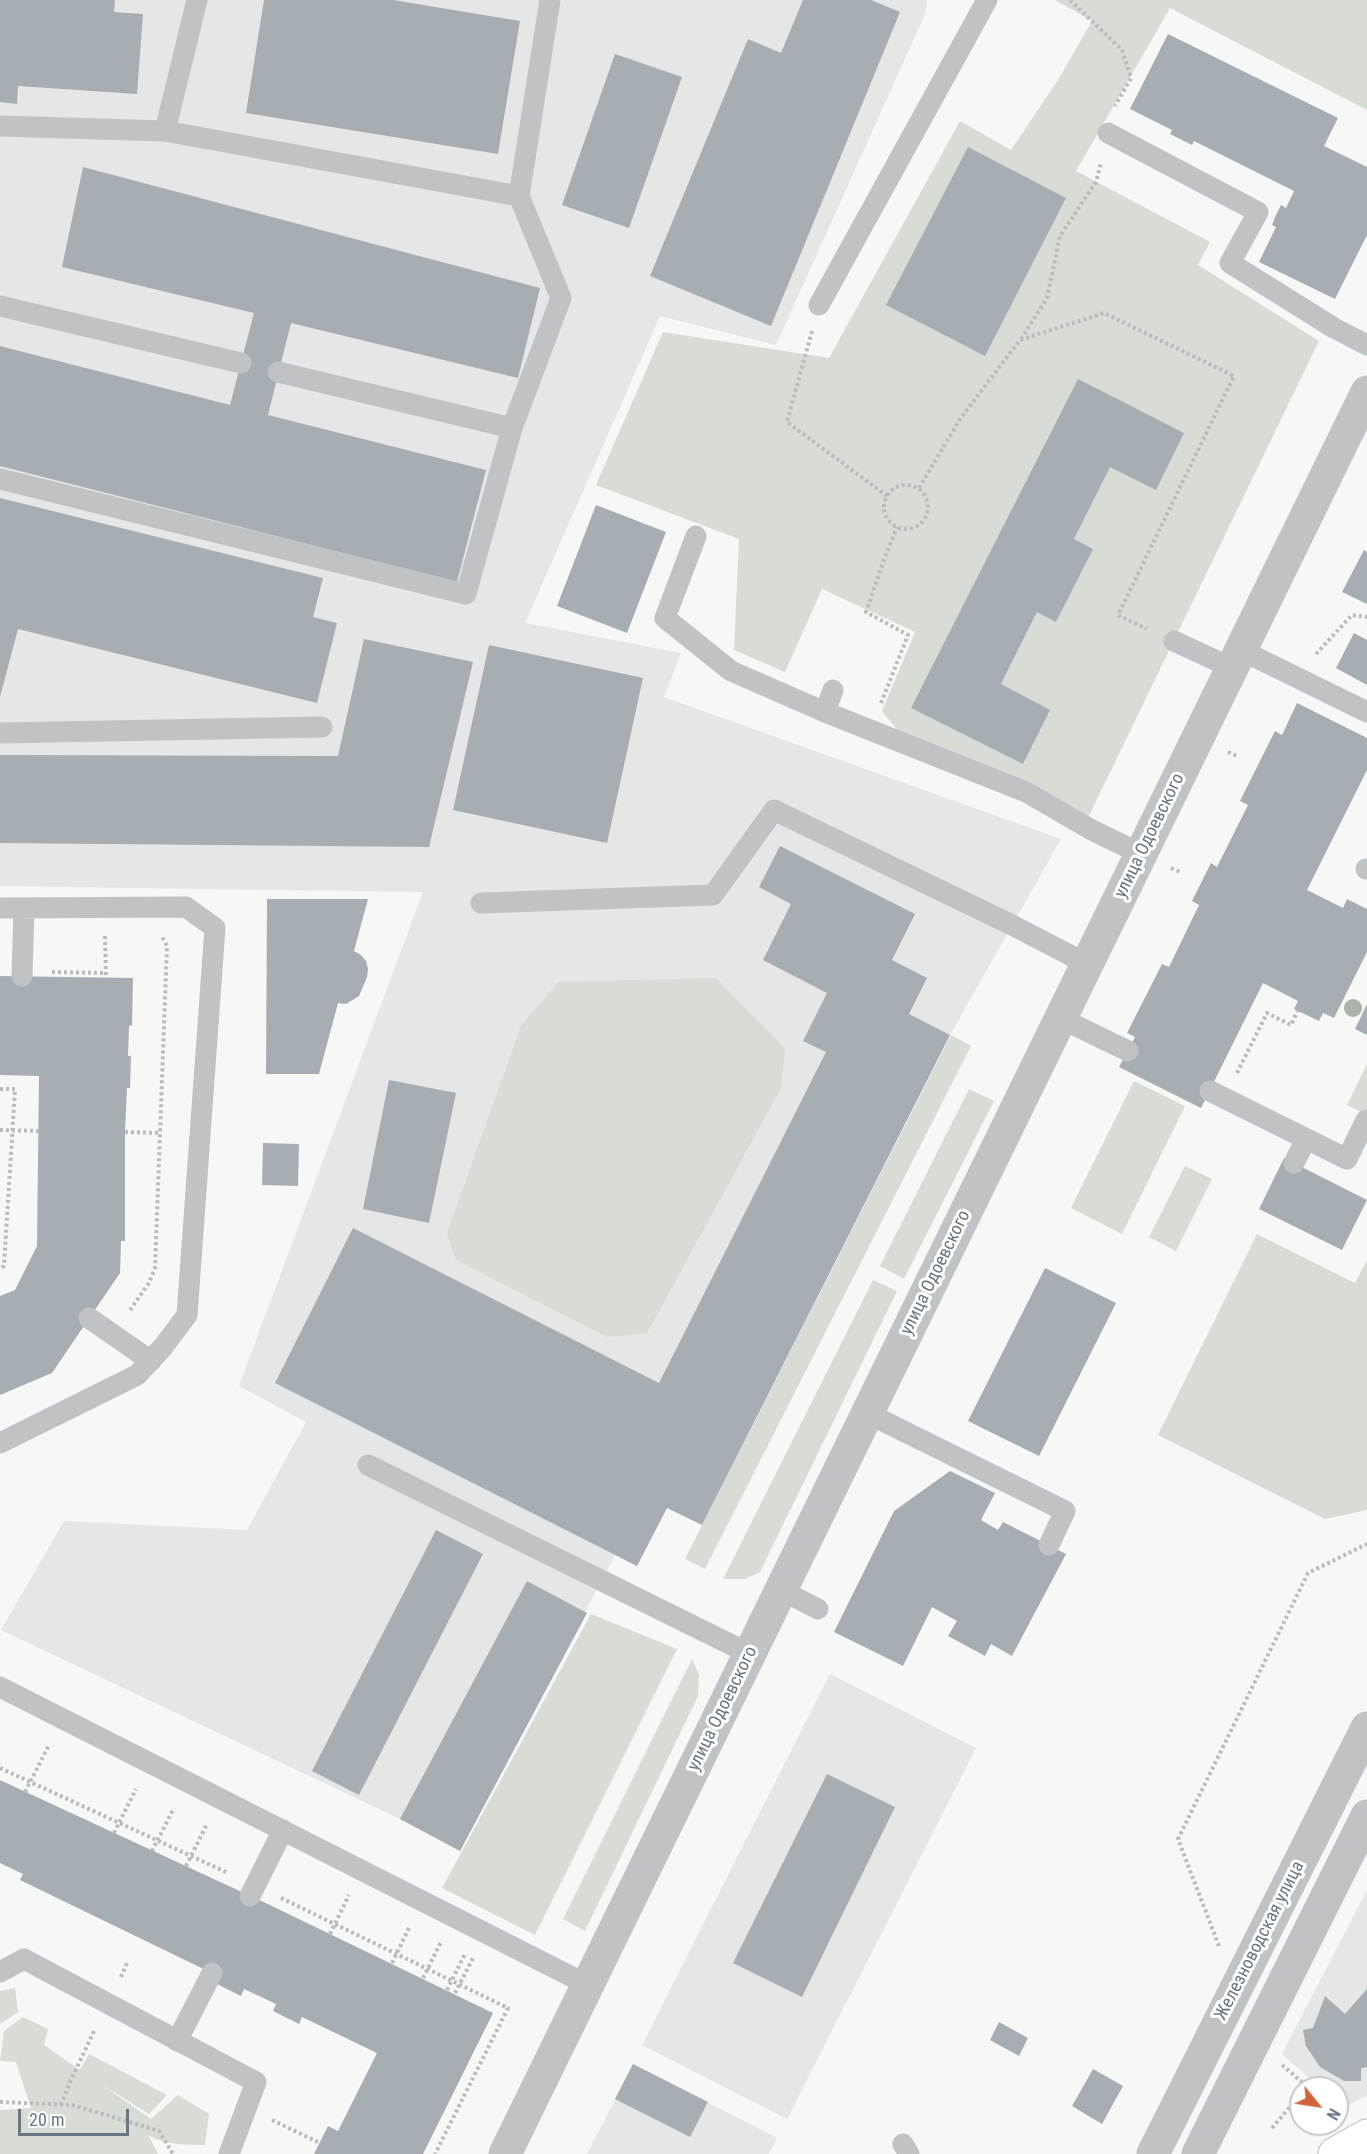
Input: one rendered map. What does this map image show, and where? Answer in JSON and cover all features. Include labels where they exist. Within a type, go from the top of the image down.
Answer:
[{"type":"main road","points":[[1335,2154],[1367,2136]]},
{"type":"street","name":"улица Одоевского","points":[[506,2154],[1367,392]]},
{"type":"street","name":"Железноводская улица","points":[[1153,2154],[1283,1895],[1359,1764],[1367,1728]]},
{"type":"street","points":[[1199,2154],[1367,1816]]},
{"type":"lane","points":[[165,131],[197,0]]},
{"type":"lane","points":[[0,479],[466,594],[512,428],[561,298],[519,195],[550,0]]},
{"type":"lane","points":[[819,305],[987,0]]},
{"type":"lane","points":[[0,126],[165,131],[519,195]]},
{"type":"lane","points":[[1108,133],[1258,212],[1230,263],[1334,328],[1367,345]]},
{"type":"lane","points":[[0,306],[241,363]]},
{"type":"lane","points":[[278,372],[512,428]]},
{"type":"lane","points":[[696,536],[665,618],[730,671],[825,712],[1026,792],[1090,829],[1141,854]]},
{"type":"lane","points":[[1174,641],[1295,676],[1367,712]]},
{"type":"lane","points":[[825,712],[833,690]]},
{"type":"lane","points":[[0,733],[322,727]]},
{"type":"lane","points":[[481,903],[713,895],[774,810],[1012,925],[1087,964]]},
{"type":"lane","points":[[0,908],[186,907],[215,928],[187,1316],[137,1375],[0,1443]]},
{"type":"lane","points":[[22,976],[24,908]]},
{"type":"lane","points":[[1060,1018],[1128,1051]]},
{"type":"lane","points":[[1217,1094],[1347,1159],[1366,1120]]},
{"type":"lane","points":[[1294,1163],[1306,1139]]},
{"type":"lane","points":[[86,1322],[112,1334],[147,1364],[86,1322]]},
{"type":"lane","points":[[867,1413],[1065,1511],[1049,1545]]},
{"type":"lane","points":[[368,1466],[750,1654]]},
{"type":"lane","points":[[781,1590],[818,1609]]},
{"type":"lane","points":[[0,1687],[588,1985]]},
{"type":"lane","points":[[253,1891],[283,1830]]},
{"type":"lane","points":[[1283,1895],[1318,1913]]},
{"type":"lane","points":[[0,1972],[24,1959],[256,2082],[229,2154]]},
{"type":"lane","points":[[177,2041],[212,1973]]},
{"type":"path","points":[[919,488],[960,419],[1020,340],[1047,298],[1060,236],[1096,182],[1112,110],[1131,78],[1122,50],[1070,0]]},
{"type":"path","points":[[819,305],[787,422],[887,496]]},
{"type":"path","points":[[1020,340],[1104,313],[1234,376],[1118,615],[1174,641]]},
{"type":"path","points":[[905,484],[919,488],[927,500],[927,514],[918,526],[904,529],[897,527],[886,518],[884,511],[887,496],[897,486],[905,484]]},
{"type":"path","points":[[879,710],[908,635],[866,612],[897,527]]},
{"type":"path","points":[[1295,676],[1352,615],[1367,617]]},
{"type":"path","points":[[105,927],[106,977]]},
{"type":"path","points":[[112,1334],[140,1298],[155,1268],[167,946],[160,933]]},
{"type":"path","points":[[1217,1094],[1267,1013],[1291,1024],[1298,1010]]},
{"type":"path","points":[[0,1089],[15,1089],[4,1266],[0,1268]]},
{"type":"path","points":[[0,1130],[39,1131]]},
{"type":"path","points":[[125,1132],[160,1133]]},
{"type":"path","points":[[1222,1954],[1178,1839],[1308,1573],[1367,1544]]},
{"type":"path","points":[[25,1792],[49,1744]]},
{"type":"path","points":[[0,1768],[191,1856],[253,1891],[335,1924],[508,2008],[435,2154]]},
{"type":"path","points":[[114,1833],[136,1788]]},
{"type":"path","points":[[152,1851],[174,1807]]},
{"type":"path","points":[[186,1866],[207,1824]]},
{"type":"path","points":[[330,1934],[349,1895]]},
{"type":"path","points":[[392,1963],[410,1926]]},
{"type":"path","points":[[423,1978],[441,1941]]},
{"type":"path","points":[[447,1990],[465,1953]]},
{"type":"path","points":[[455,1994],[473,1957]]},
{"type":"path","points":[[1281,2064],[1294,2076]]},
{"type":"path","points":[[0,2102],[72,2105],[153,2129],[159,2131],[173,2154]]},
{"type":"path","points":[[246,2107],[320,2143]]},
{"type":"path","points":[[1272,2128],[1289,2108]]},
{"type":"shaded area","points":[[0,0],[927,0],[926,12],[776,345],[660,316],[525,623],[681,653],[664,697],[1061,839],[950,1035],[702,1525],[667,1508],[637,1566],[615,1555],[460,1851],[400,1819],[1,1630],[64,1521],[247,1530],[306,1422],[239,1386],[423,892],[0,886]]},
{"type":"shaded area","points":[[1055,0],[1367,0],[1367,110],[1170,8],[1076,171],[1210,242],[1198,265],[1319,341],[1086,822],[899,732],[882,711],[915,632],[822,589],[785,672],[734,650],[739,539],[596,485],[663,332],[829,358],[960,121],[1011,150],[1058,80],[1092,21]]},
{"type":"shaded area","points":[[716,978],[785,1048],[781,1088],[647,1333],[607,1337],[456,1260],[447,1233],[521,1026],[558,982]]},
{"type":"shaded area","points":[[951,1035],[971,1046],[705,1569],[685,1559]]},
{"type":"shaded area","points":[[1367,1064],[1367,1115],[1347,1105]]},
{"type":"shaded area","points":[[1134,1081],[1185,1106],[1122,1234],[1071,1208]]},
{"type":"shaded area","points":[[969,1089],[994,1101],[904,1279],[880,1266]]},
{"type":"shaded area","points":[[1185,1166],[1212,1179],[1176,1251],[1149,1237]]},
{"type":"shaded area","points":[[1257,1234],[1355,1283],[1367,1260],[1367,1510],[1325,1519],[1158,1435]]},
{"type":"shaded area","points":[[873,1280],[897,1291],[760,1572],[745,1579],[723,1579]]},
{"type":"shaded area","points":[[591,1614],[677,1649],[535,1935],[442,1888]]},
{"type":"shaded area","points":[[692,1659],[699,1675],[698,1696],[585,1931],[563,1919]]},
{"type":"shaded area","points":[[830,1674],[976,1748],[787,2119],[642,2045]]},
{"type":"shaded area","points":[[1367,1890],[1367,2095],[1349,2105],[1349,2076],[1307,2076],[1282,2054]]},
{"type":"shaded area","points":[[15,1988],[18,2012],[0,2024],[0,1991]]},
{"type":"shaded area","points":[[23,2017],[48,2029],[44,2045],[80,2070],[89,2054],[167,2095],[149,2114],[101,2084],[151,2119],[178,2095],[209,2114],[205,2145],[168,2143],[148,2135],[158,2154],[0,2154],[0,2110],[31,2108],[16,2062],[0,2061],[4,2031]]},
{"type":"shaded area","points":[[633,2064],[777,2138],[769,2154],[587,2154]]},
{"type":"building","points":[[0,0],[115,0],[114,12],[143,14],[137,94],[18,86],[17,104],[0,102]]},
{"type":"building","points":[[264,0],[393,0],[520,21],[498,154],[246,113]]},
{"type":"building","points":[[803,0],[871,0],[900,12],[771,326],[650,276],[748,39],[781,53]]},
{"type":"building","points":[[1168,34],[1338,118],[1324,146],[1367,167],[1367,235],[1335,299],[1259,262],[1276,227],[1272,225],[1276,215],[1281,205],[1286,208],[1294,191],[1194,141],[1192,145],[1170,134],[1172,130],[1130,109]]},
{"type":"building","points":[[615,54],[682,77],[629,228],[562,205]]},
{"type":"building","points":[[968,147],[1066,198],[985,356],[886,305]]},
{"type":"building","points":[[83,167],[540,288],[518,378],[291,323],[268,415],[486,470],[457,582],[0,466],[0,346],[230,405],[254,313],[62,267]]},
{"type":"building","points":[[1078,379],[1184,433],[1156,490],[1110,467],[1074,539],[1093,549],[1056,622],[1037,612],[1001,684],[1050,710],[1023,764],[911,708]]},
{"type":"building","points":[[0,498],[323,578],[313,617],[337,623],[317,703],[18,629],[0,697]]},
{"type":"building","points":[[596,505],[666,532],[627,633],[557,606]]},
{"type":"building","points":[[1364,550],[1367,552],[1367,604],[1342,592]]},
{"type":"building","points":[[1354,633],[1367,640],[1367,685],[1336,668]]},
{"type":"building","points":[[364,639],[473,662],[429,847],[0,843],[0,755],[338,756]]},
{"type":"building","points":[[489,645],[643,678],[607,843],[453,810]]},
{"type":"building","points":[[1297,703],[1367,738],[1367,770],[1307,890],[1343,908],[1347,899],[1367,909],[1367,952],[1334,1018],[1323,1013],[1319,1021],[1294,1009],[1298,1001],[1263,983],[1201,1108],[1119,1067],[1135,1037],[1127,1033],[1162,964],[1169,967],[1199,905],[1192,901],[1211,863],[1217,867],[1248,805],[1240,801],[1275,731],[1282,735]]},
{"type":"building","points":[[780,846],[915,914],[892,960],[927,978],[909,1014],[950,1035],[702,1525],[667,1508],[637,1566],[275,1383],[353,1228],[659,1383],[826,1052],[803,1041],[827,993],[763,960],[791,904],[759,887]]},
{"type":"building","points":[[267,899],[368,899],[354,951],[366,961],[367,977],[359,996],[346,1004],[338,1003],[319,1074],[266,1074]]},
{"type":"building","points":[[0,976],[133,978],[132,1025],[129,1026],[128,1056],[131,1056],[130,1088],[127,1088],[125,1132],[125,1241],[121,1241],[120,1273],[52,1373],[0,1395],[0,1296],[15,1290],[37,1246],[39,1076],[0,1075]]},
{"type":"building","points":[[1367,1004],[1367,1035],[1355,1029]]},
{"type":"building","points":[[389,1080],[456,1093],[429,1223],[363,1209]]},
{"type":"building","points":[[263,1143],[299,1144],[298,1186],[262,1185]]},
{"type":"building","points":[[1284,1158],[1367,1200],[1342,1250],[1259,1209]]},
{"type":"building","points":[[1045,1268],[1116,1303],[1039,1456],[968,1421]]},
{"type":"building","points":[[950,1471],[995,1493],[981,1520],[998,1530],[1003,1522],[1066,1554],[1012,1656],[991,1644],[985,1656],[948,1636],[957,1621],[932,1607],[903,1666],[834,1632],[894,1511]]},
{"type":"building","points":[[436,1530],[483,1554],[359,1795],[312,1771]]},
{"type":"building","points":[[527,1581],[587,1613],[460,1851],[400,1819]]},
{"type":"building","points":[[827,1774],[895,1807],[802,1997],[733,1963]]},
{"type":"building","points":[[0,1780],[272,1906],[493,2013],[423,2154],[314,2154],[328,2126],[338,2131],[377,2053],[302,2017],[299,2024],[273,2011],[276,2004],[244,1989],[241,1996],[215,1983],[218,1976],[20,1880],[23,1874],[0,1863]]},
{"type":"building","points":[[1367,1989],[1367,2067],[1361,2068],[1361,2081],[1349,2081],[1349,2076],[1335,2076],[1320,2067],[1306,2046],[1303,2030],[1313,2028],[1325,1996],[1345,2014]]},
{"type":"building","points":[[999,2022],[1028,2038],[1019,2056],[990,2040]]},
{"type":"building","points":[[633,2064],[708,2102],[690,2137],[615,2099]]},
{"type":"building","points":[[1093,2069],[1123,2086],[1102,2124],[1072,2106]]}]
